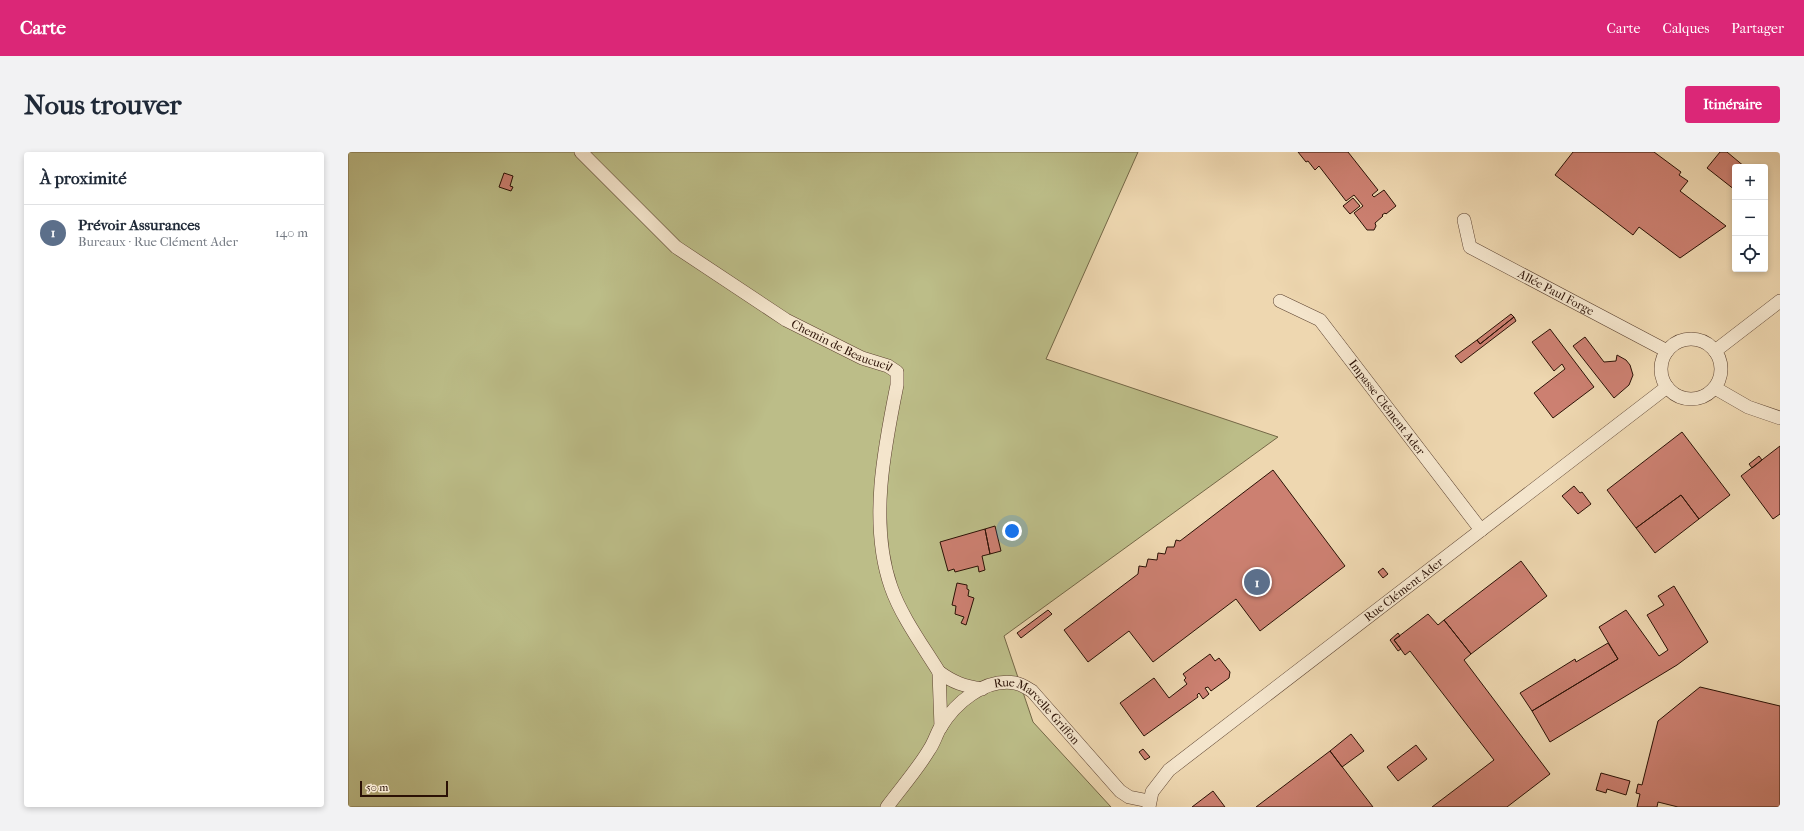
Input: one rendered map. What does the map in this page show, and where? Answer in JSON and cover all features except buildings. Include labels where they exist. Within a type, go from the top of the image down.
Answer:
[{"type":"street","name":"Chemin de Beaucueil","points":[[581,152],[676,247],[786,320],[862,358],[888,366],[897,372],[897,385],[881,472],[881,532],[887,571],[892,588],[915,635],[939,672],[962,686],[982,689]]},
{"type":"street","name":"Allée Paul Forge","points":[[1464,220],[1470,247],[1667,351]]},
{"type":"street","name":"Impasse Clément Ader","points":[[1280,301],[1320,320],[1481,530]]},
{"type":"street","points":[[1715,351],[1780,301]]},
{"type":"street","points":[[1693,339],[1708,345],[1715,351],[1721,366],[1720,374],[1714,388],[1708,394],[1691,399],[1681,397],[1667,387],[1661,372],[1663,357],[1674,344],[1683,340],[1693,339]]},
{"type":"street","name":"Rue Clément Ader","points":[[1149,804],[1152,792],[1169,770],[1667,387]]},
{"type":"street","points":[[1714,388],[1748,407],[1780,418]]},
{"type":"street","points":[[939,672],[941,727]]},
{"type":"street","name":"Rue Marcelle Griffon","points":[[887,807],[930,749],[941,727],[958,705],[967,697],[988,686],[1005,682],[1017,683],[1032,691],[1120,791],[1129,797],[1149,804]]},
{"type":"green space","points":[[348,152],[1138,152],[1046,359],[1278,437],[1004,636],[1033,722],[1111,807],[348,807]]},
{"type":"place","name":"Prévoir Assurances","points":[[1257,582]]}]
